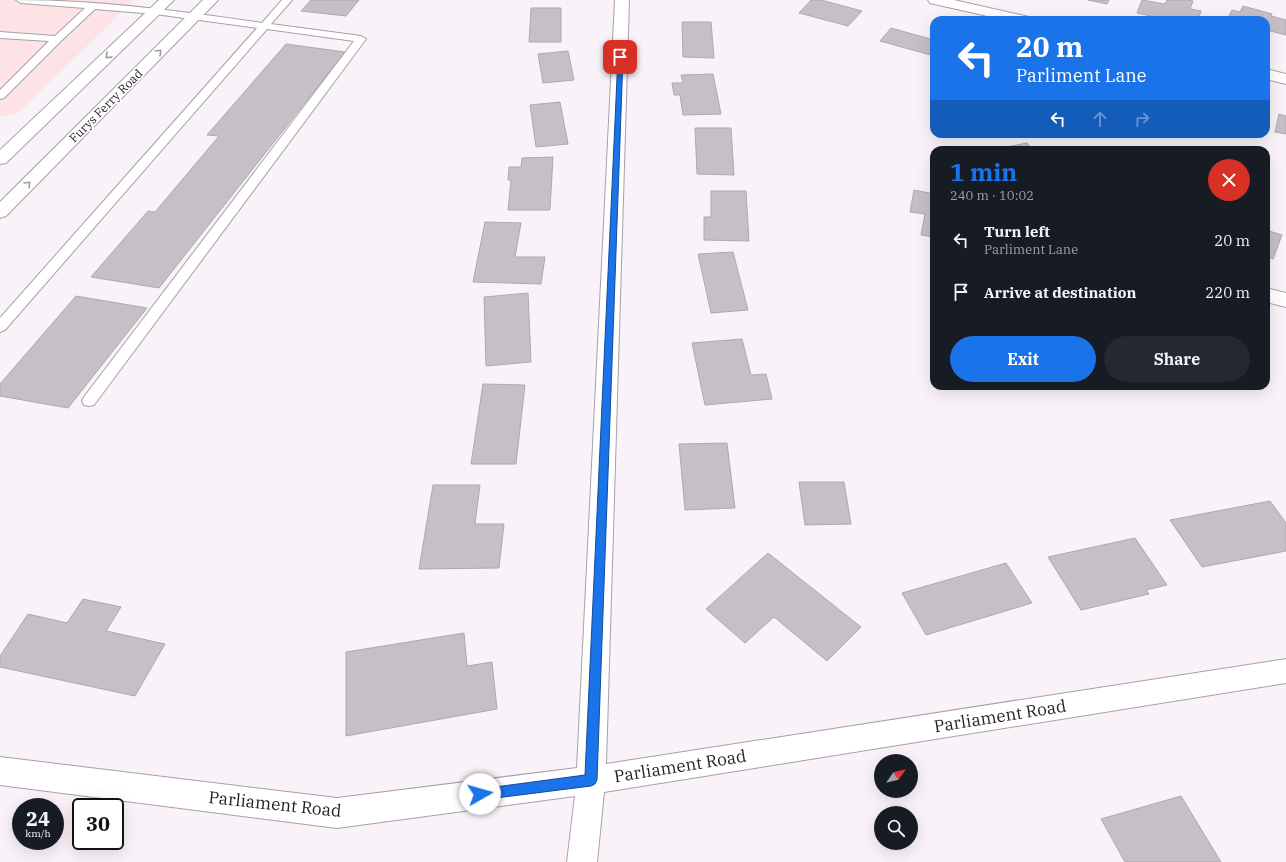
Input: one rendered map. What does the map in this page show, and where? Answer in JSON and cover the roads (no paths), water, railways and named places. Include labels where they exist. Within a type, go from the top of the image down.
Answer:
[{"type":"street","points":[[0,159],[167,0]]},
{"type":"street","name":"Furys Ferry Road","points":[[0,212],[211,0]]},
{"type":"street","points":[[582,862],[591,780],[622,0]]},
{"type":"street","points":[[935,0],[1006,16]]},
{"type":"street","points":[[1270,75],[1286,79]]},
{"type":"street","points":[[1270,295],[1286,300]]},
{"type":"street","name":"Parliament Road","points":[[0,771],[337,813],[591,780],[1286,671]]},
{"type":"lane","points":[[21,0],[70,2],[93,6],[155,11],[361,39],[90,401]]},
{"type":"lane","points":[[0,327],[287,0]]},
{"type":"lane","points":[[0,96],[57,39],[93,6]]},
{"type":"lane","points":[[0,34],[57,39]]}]
